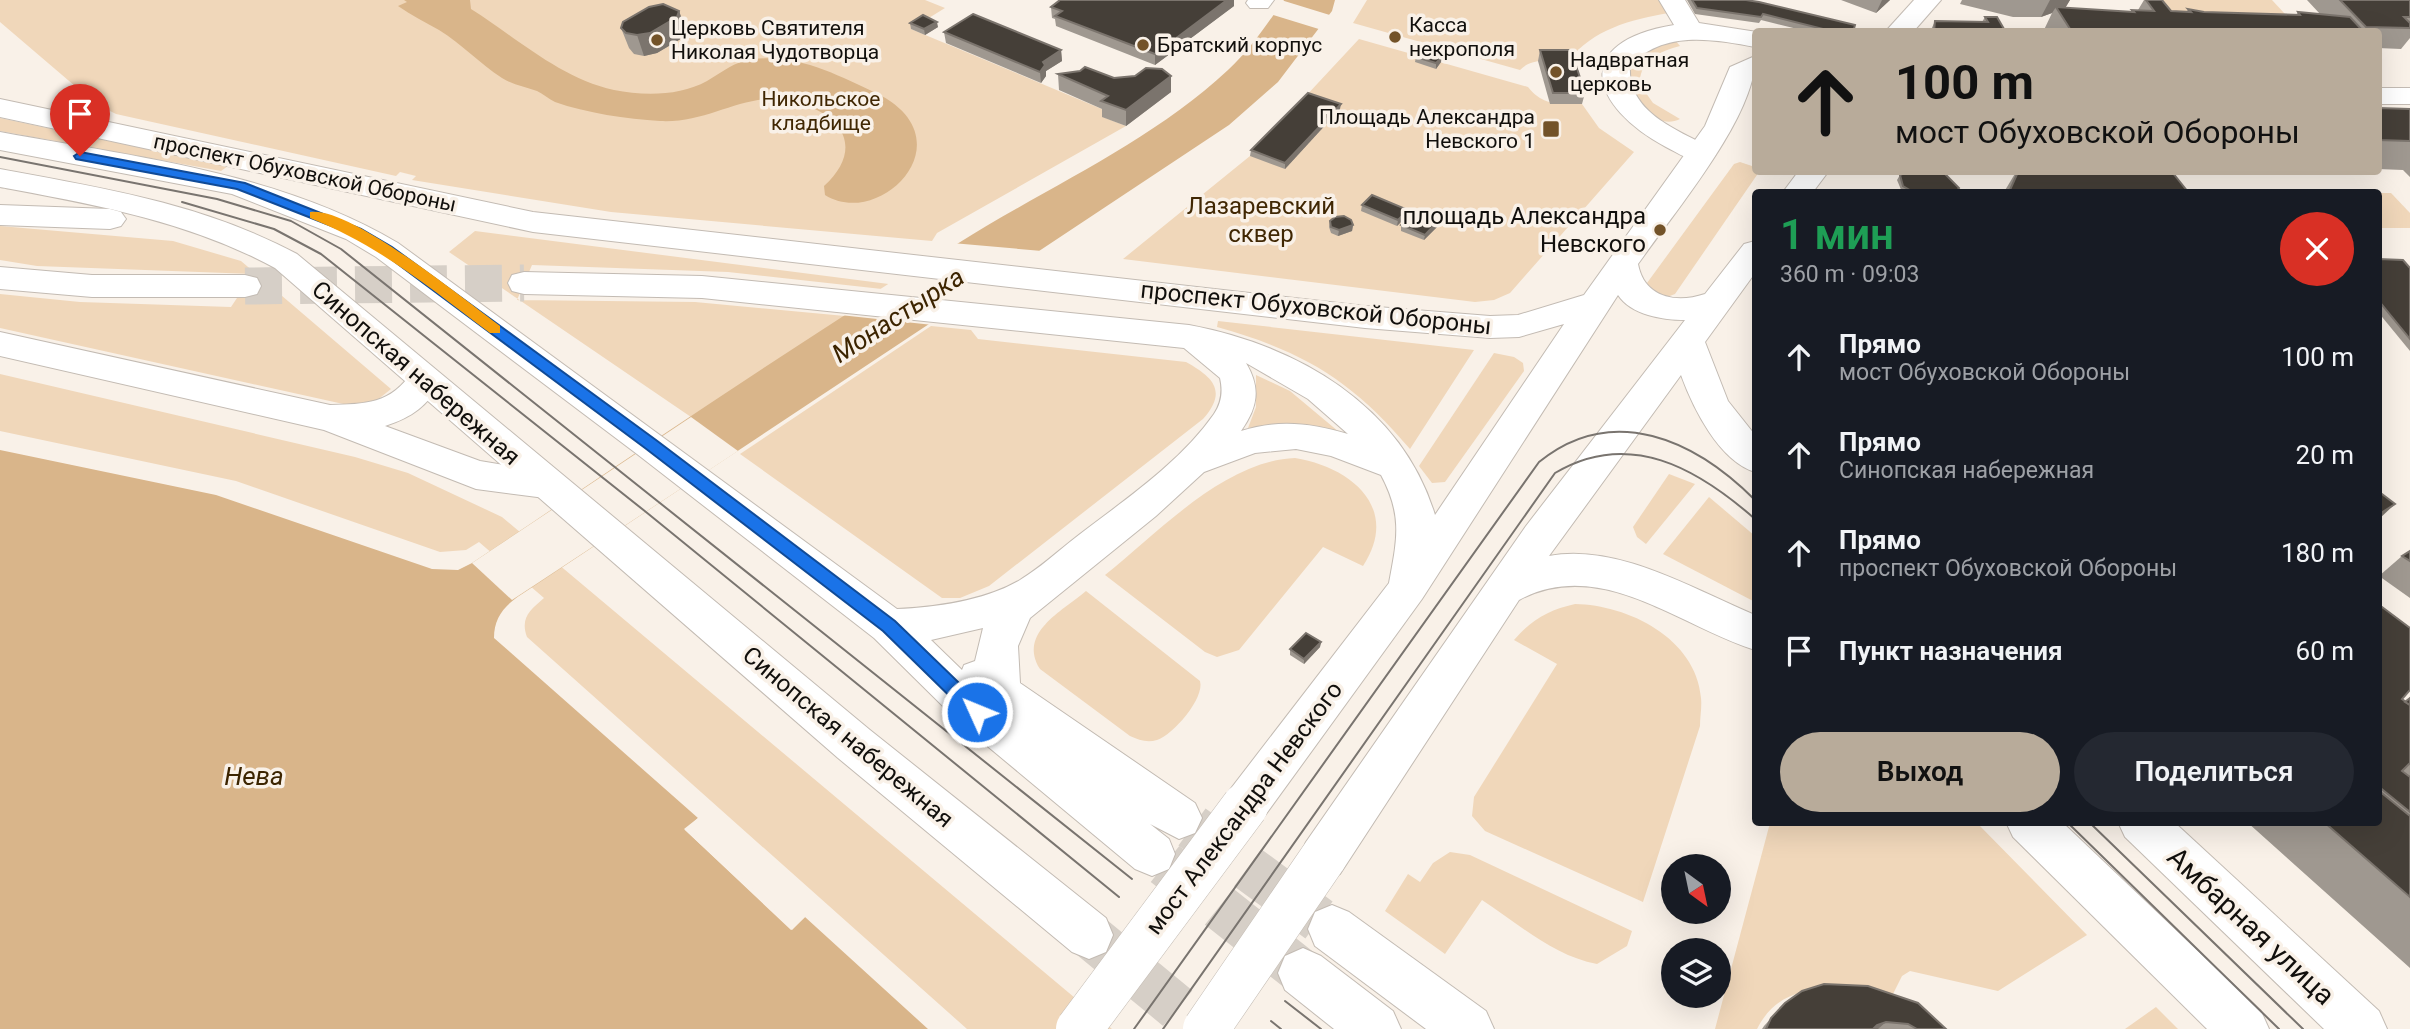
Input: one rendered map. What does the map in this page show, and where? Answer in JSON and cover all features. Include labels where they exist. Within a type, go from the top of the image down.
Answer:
[{"type":"main road","points":[[1672,0],[1691,32]]},
{"type":"main road","points":[[1902,28],[1928,0]]},
{"type":"main road","points":[[1701,154],[1636,114],[1622,100],[1615,84],[1616,64],[1629,50],[1662,35],[1714,32],[1752,39]]},
{"type":"main road","points":[[1408,588],[1622,263],[1701,154],[1719,126],[1740,74],[1752,66]]},
{"type":"main road","points":[[2382,96],[2410,96]]},
{"type":"main road","name":"проспект Обуховской Обороны","points":[[0,108],[533,222],[1365,317],[1490,327],[1520,326],[1596,303]]},
{"type":"main road","points":[[2382,115],[2410,116]]},
{"type":"main road","name":"проспект Обуховской Обороны","points":[[0,141],[240,186],[465,224],[533,222]]},
{"type":"main road","points":[[0,178],[166,212],[220,228]]},
{"type":"main road","points":[[240,186],[357,232],[387,250],[650,444],[889,626],[977,712],[1152,853]]},
{"type":"main road","points":[[0,215],[220,228]]},
{"type":"main road","name":"Синопская набережная","points":[[220,228],[265,248],[286,261],[555,493],[854,744],[1089,935]]},
{"type":"main road","points":[[1206,1029],[1540,537],[1752,255]]},
{"type":"main road","points":[[1622,263],[1622,275],[1630,288],[1654,304],[1685,311],[1705,308],[1719,301]]},
{"type":"main road","points":[[0,278],[92,286],[245,286]]},
{"type":"main road","name":"проспект Обуховской Обороны","points":[[524,283],[702,287],[841,299],[1189,337],[1238,347],[1307,380],[1333,398],[1360,424],[1394,465],[1417,519],[1408,588]]},
{"type":"main road","points":[[1000,690],[994,661],[999,632],[1016,606],[1194,462],[1234,414],[1240,397],[1239,382],[1229,366],[1189,337]]},
{"type":"main road","points":[[1688,343],[1708,402],[1722,423],[1752,455]]},
{"type":"main road","points":[[0,344],[330,418],[353,430],[477,475],[555,493]]},
{"type":"main road","points":[[330,418],[386,414],[405,406],[418,394],[424,381]]},
{"type":"main road","points":[[1194,462],[1242,441],[1292,436],[1333,441],[1394,465]]},
{"type":"main road","points":[[1505,589],[1530,574],[1586,568],[1611,572],[1752,632]]},
{"type":"main road","name":"мост Александра Невского","points":[[1079,1029],[1408,588]]},
{"type":"main road","points":[[889,626],[952,621],[982,613],[1036,590]]},
{"type":"main road","points":[[889,626],[1000,690],[1180,818]]},
{"type":"main road","points":[[2033,826],[2243,1029]]},
{"type":"main road","name":"Амбарная улица","points":[[2145,826],[2361,1029]]},
{"type":"main road","points":[[1332,929],[1468,1029]]},
{"type":"main road","points":[[1303,973],[1375,1029]]},
{"type":"green space","name":"Никольское кладбище","points":[[0,0],[925,0],[945,8],[911,29],[1109,112],[1103,117],[1126,126],[937,233],[932,241],[611,212],[412,180],[416,176],[400,172],[396,176],[116,114],[96,104],[0,22]]},
{"type":"green space","points":[[1367,0],[1661,0],[1669,13],[1613,28],[1589,41],[1568,61],[1536,61],[1520,70],[1353,23]]},
{"type":"green space","points":[[2158,0],[2272,0],[2298,28],[2280,28],[2171,17]]},
{"type":"green space","name":"Лазаревский сквер","points":[[1359,39],[1528,87],[1540,98],[1552,103],[1582,104],[1599,128],[1634,152],[1510,293],[1494,300],[1475,302],[1123,259],[1250,156]]},
{"type":"green space","points":[[1675,40],[1680,46],[1653,57],[1644,67],[1640,81],[1626,82],[1637,57],[1649,49]]},
{"type":"green space","points":[[1641,86],[1653,103],[1680,119],[1664,121],[1650,114],[1628,87]]},
{"type":"green space","points":[[0,118],[228,166],[221,171],[0,131]]},
{"type":"green space","points":[[1740,162],[1752,166],[1752,175],[1757,175],[1675,294],[1667,297],[1649,290],[1647,283],[1734,164]]},
{"type":"green space","points":[[2382,193],[2391,193],[2410,213],[2410,228],[2382,228]]},
{"type":"green space","points":[[0,226],[173,241],[241,261],[391,389],[366,409],[0,328],[0,294],[80,302],[231,307],[253,274],[37,266],[0,260]]},
{"type":"green space","points":[[475,231],[912,287],[909,292],[728,272],[532,265],[518,299],[449,252]]},
{"type":"green space","points":[[519,300],[695,302],[845,316],[691,417]]},
{"type":"green space","points":[[1218,321],[1474,350],[1410,449],[1367,404],[1324,371],[1275,346],[1217,327]]},
{"type":"green space","points":[[931,326],[971,330],[978,339],[1186,362],[1210,379],[1216,393],[1215,400],[1203,419],[989,586],[960,598],[942,598],[740,454]]},
{"type":"green space","points":[[1494,353],[1514,357],[1523,363],[1524,371],[1445,482],[1432,483],[1419,466]]},
{"type":"green space","points":[[0,374],[355,457],[408,473],[502,517],[1112,1029],[967,1029],[527,637],[526,619],[544,598],[479,542],[466,550],[440,552],[236,481],[0,431]]},
{"type":"green space","points":[[1256,375],[1290,391],[1339,432],[1279,426],[1248,428],[1256,407]]},
{"type":"green space","points":[[1295,458],[1335,471],[1351,481],[1364,494],[1373,509],[1376,526],[1373,545],[1363,566],[1323,547],[1239,650],[1217,657],[1205,652],[1105,575],[1170,520],[1218,485],[1269,462]]},
{"type":"green space","points":[[1669,474],[1695,484],[1646,544],[1637,537],[1633,527]]},
{"type":"green space","points":[[1709,497],[1752,533],[1752,600],[1663,554]]},
{"type":"green space","points":[[1086,591],[1200,681],[1198,697],[1193,706],[1164,737],[1150,741],[1130,736],[1040,669],[1034,645],[1038,634],[1055,615]]},
{"type":"green space","points":[[1575,604],[1616,611],[1637,618],[1656,629],[1673,642],[1687,658],[1696,677],[1701,698],[1700,726],[1643,902],[1485,831],[1472,816],[1474,797],[1557,664],[1514,640],[1527,626],[1542,616]]},
{"type":"green space","points":[[1769,826],[1980,826],[2087,935],[1998,991],[1910,971],[1902,976],[1892,996],[1835,990],[1799,993],[1783,1000],[1769,1012],[1757,1029],[1715,1029],[1721,1008],[1731,1008],[1731,969]]},
{"type":"green space","points":[[1450,852],[1470,855],[1632,931],[1627,946],[1597,964],[1581,960],[1551,947],[1482,900],[1445,954],[1385,911],[1408,874],[1420,882],[1433,863]]},
{"type":"green space","points":[[2156,1007],[2178,1029],[2125,1029]]},
{"type":"water","points":[[404,0],[470,0],[471,9],[557,67],[594,84],[626,92],[649,94],[685,90],[707,81],[729,67],[761,58],[795,61],[812,66],[876,93],[903,112],[915,133],[916,155],[906,174],[890,190],[869,200],[847,203],[825,195],[824,186],[841,164],[845,153],[842,133],[826,115],[813,108],[792,101],[773,99],[736,105],[681,120],[660,121],[580,109],[555,102],[537,91],[502,78],[447,36],[398,6],[407,2]]},
{"type":"water","name":"Нева","points":[[1284,0],[1335,0],[1332,11],[1278,82],[1229,125],[522,594],[506,607],[498,618],[494,638],[698,818],[685,830],[792,930],[805,917],[928,1029],[0,1029],[0,450],[216,495],[432,569],[458,570],[896,283],[1165,120],[1198,96],[1236,62]]},
{"type":"pier","points":[[1281,0],[1333,16],[1322,30],[1270,14]]},
{"type":"pier","points":[[952,243],[1042,251],[933,325],[840,315]]},
{"type":"pier","points":[[691,417],[738,451],[512,600],[472,563]]},
{"type":"pier","points":[[698,818],[700,820],[690,829],[791,925],[803,914],[805,917],[791,930],[684,829]]},
{"type":"building","name":"Братский корпус","points":[[1060,0],[1227,0],[1155,54],[1055,16],[1062,11],[1051,7]]},
{"type":"building","points":[[1692,0],[1746,0],[1855,25],[1854,28],[1819,28],[1763,14],[1761,17],[1697,8]]},
{"type":"building","points":[[2146,0],[2162,0],[2171,11],[2191,12],[2188,9],[2204,12],[2300,15],[2298,12],[2350,17],[2360,28],[2069,28],[2056,7],[2154,11]]},
{"type":"building","points":[[2340,0],[2410,0],[2410,17],[2404,17],[2410,23],[2410,28],[2366,27]]},
{"type":"building","points":[[663,4],[679,11],[677,17],[650,33],[637,35],[626,33],[621,28],[623,22],[649,7]]},
{"type":"building","points":[[973,14],[1061,50],[1043,62],[1045,65],[1040,72],[944,32]]},
{"type":"building","points":[[923,15],[937,22],[924,29],[910,23]]},
{"type":"building","points":[[1985,17],[1997,17],[2003,28],[1934,28],[1935,21],[1988,22]]},
{"type":"building","points":[[1540,50],[1571,50],[1585,93],[1553,93]]},
{"type":"building","points":[[1421,51],[1442,57],[1436,63],[1416,57]]},
{"type":"building","points":[[1085,67],[1114,78],[1135,76],[1146,68],[1162,69],[1171,76],[1126,110],[1101,101],[1108,96],[1058,74],[1080,71]]},
{"type":"building","points":[[1308,93],[1341,104],[1285,163],[1251,150]]},
{"type":"building","points":[[2382,108],[2410,109],[2410,141],[2382,140]]},
{"type":"building","points":[[1900,175],[1946,175],[1959,188],[1908,189],[1903,186]]},
{"type":"building","points":[[2017,175],[2174,175],[2186,189],[2010,189]]},
{"type":"building","points":[[1372,195],[1408,210],[1398,220],[1362,205]]},
{"type":"building","points":[[1414,212],[1438,221],[1425,235],[1401,225]]},
{"type":"building","points":[[1344,216],[1351,220],[1353,225],[1339,230],[1331,227],[1330,221]]},
{"type":"building","points":[[2382,259],[2403,260],[2410,268],[2410,339],[2382,305]]},
{"type":"building","points":[[2382,494],[2395,504],[2382,512]]},
{"type":"building","points":[[2410,551],[2410,561],[2402,556]]},
{"type":"building","points":[[2382,607],[2410,628],[2410,690],[2402,699],[2410,705],[2410,763],[2402,771],[2410,777],[2410,812],[2382,789]]},
{"type":"building","points":[[1306,633],[1321,642],[1304,659],[1290,649]]},
{"type":"building","points":[[2382,793],[2410,816],[2410,897],[2329,826],[2382,826]]},
{"type":"building","points":[[1824,984],[1868,986],[1918,1003],[1946,1029],[1917,1029],[1908,1024],[1886,1022],[1873,1029],[1766,1029],[1771,1018],[1785,1003],[1802,991]]},
{"type":"tunnel","points":[[245,286],[524,283]]},
{"type":"tunnel","points":[[1192,827],[1319,920]]},
{"type":"tunnel","points":[[1165,864],[1303,973]]},
{"type":"tunnel","points":[[1089,935],[1203,1029]]},
{"type":"tram line","points":[[0,157],[217,199],[291,221],[341,249],[1132,879]]},
{"type":"tram line","points":[[182,202],[274,229],[321,254],[646,512],[1119,897]]},
{"type":"tram line","points":[[1134,1029],[1539,462],[1567,444],[1596,434],[1624,432],[1652,436],[1680,446],[1706,460],[1752,497]]},
{"type":"tram line","points":[[1163,1029],[1555,473],[1582,460],[1609,454],[1636,455],[1661,460],[1710,484],[1752,517]]},
{"type":"tram line","points":[[2071,826],[2279,1029]]},
{"type":"tram line","points":[[2093,826],[2303,1029]]},
{"type":"tram line","points":[[1285,1001],[1321,1029]]},
{"type":"tram line","points":[[1271,1021],[1281,1029]]},
{"type":"slow traffic","points":[[315,215],[357,232],[387,250],[495,330]]},
{"type":"place","name":"Касса некрополя","points":[[1395,37]]},
{"type":"place","name":"Церковь Святителя Николая Чудотворца","points":[[657,40]]},
{"type":"place","name":"Братский корпус","points":[[1143,45]]},
{"type":"place","name":"Надвратная церковь","points":[[1556,72]]},
{"type":"place","name":"Площадь Александра Невского 1","points":[[1551,129]]},
{"type":"place","name":"площадь Александра Невского","points":[[1660,230]]},
{"type":"route","points":[[80,156],[240,186],[357,232],[387,250],[650,444],[889,626],[977,712]]},
{"type":"water label","name":"Монастырка","points":[[898,315]]}]
